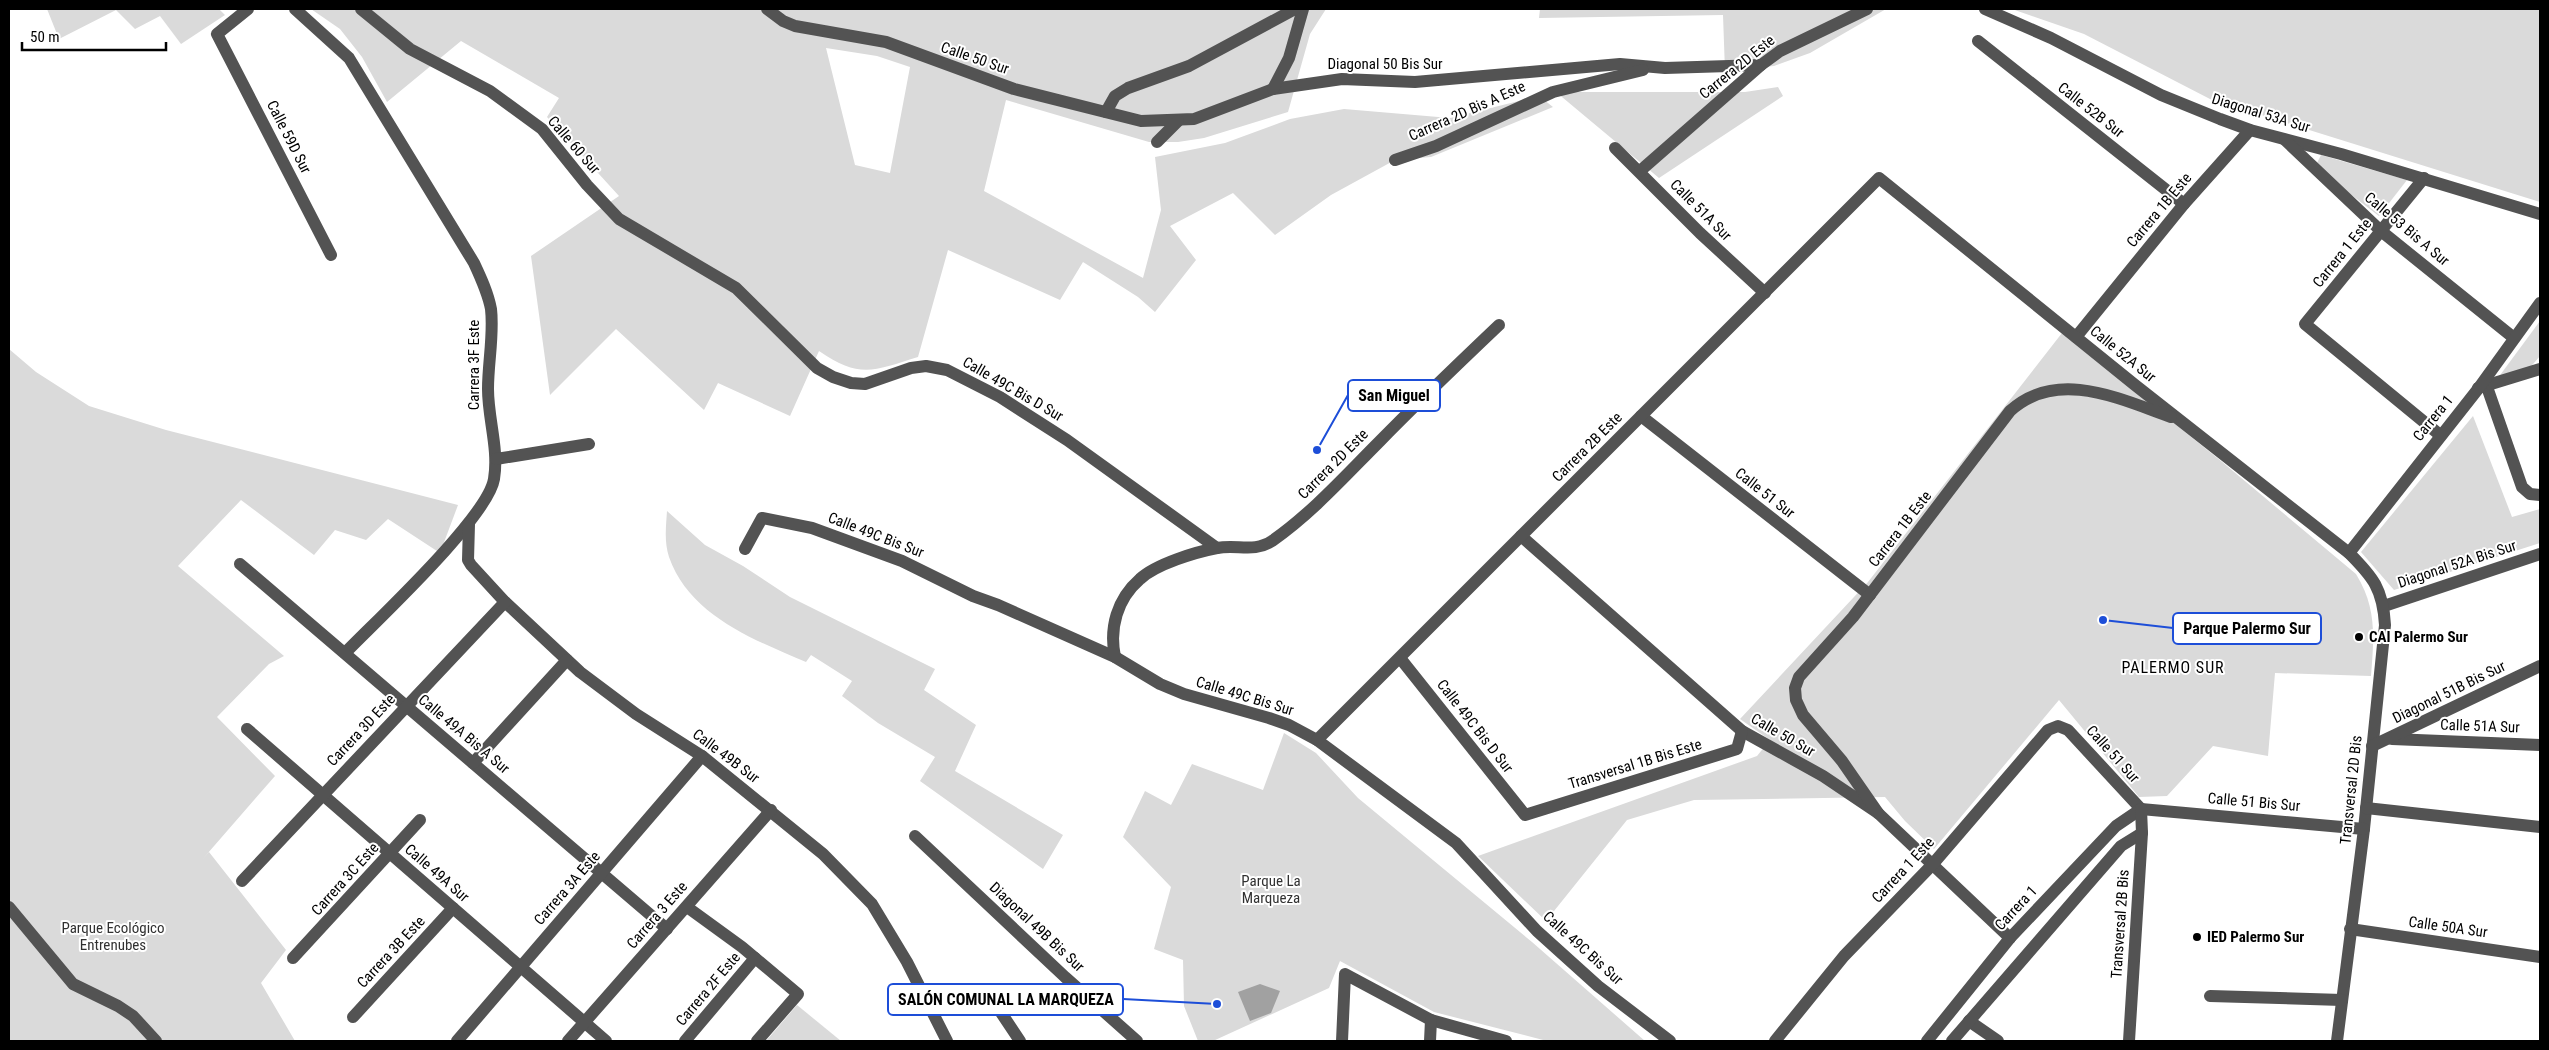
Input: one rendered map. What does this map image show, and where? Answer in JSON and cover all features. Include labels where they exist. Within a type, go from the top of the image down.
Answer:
[{"type":"street","name":"Calle 59D Sur","points":[[248,9],[217,34],[331,255]]},
{"type":"street","name":"Carrera 3F Este","points":[[295,9],[349,58],[378,109],[428,186],[474,263],[486,289],[492,331],[488,396],[496,459],[494,480],[488,495],[469,524],[345,653]]},
{"type":"street","name":"Calle 60 Sur","points":[[361,9],[410,49],[490,91],[542,129],[587,185],[619,219],[651,240],[736,288]]},
{"type":"street","name":"Calle 50 Sur","points":[[767,9],[783,21],[795,26],[886,42],[1014,89],[1141,121],[1178,121]]},
{"type":"street","points":[[1106,112],[1115,96],[1128,88],[1189,66],[1295,9]]},
{"type":"street","points":[[1273,89],[1289,58],[1303,9]]},
{"type":"street","name":"Carrera 2D Este","points":[[1640,171],[1761,64],[1780,51],[1867,9]]},
{"type":"street","name":"Diagonal 53A Sur","points":[[1985,9],[2051,38],[2162,95],[2250,130],[2424,178],[2540,214]]},
{"type":"street","name":"Calle 52B Sur","points":[[1978,41],[2184,204]]},
{"type":"street","name":"Diagonal 50 Bis Sur","points":[[1178,121],[1194,119],[1226,109],[1273,89],[1342,79],[1445,81],[1538,70],[1620,64],[1652,67]]},
{"type":"street","points":[[1652,67],[1761,64]]},
{"type":"street","name":"Carrera 2D Bis A Este","points":[[1395,160],[1436,146],[1552,92],[1652,67]]},
{"type":"street","points":[[1158,142],[1178,121]]},
{"type":"street","name":"Carrera 1B Este","points":[[2076,337],[2184,204],[2250,130]]},
{"type":"street","name":"Calle 53 Bis A Sur","points":[[2284,139],[2381,231],[2514,338]]},
{"type":"street","name":"Calle 51A Sur","points":[[1615,148],[1700,233],[1765,293]]},
{"type":"street","name":"Carrera 2B Este","points":[[1317,740],[1879,178]]},
{"type":"street","name":"Calle 52A Sur","points":[[1879,178],[2181,421],[2349,552]]},
{"type":"street","name":"Carrera 1 Este","points":[[2424,178],[2305,324],[2440,435]]},
{"type":"street","name":"Calle 49C Bis D Sur","points":[[736,288],[790,339],[806,358],[833,377],[851,383],[865,384],[911,368],[926,366],[947,370],[1000,397],[1067,440],[1217,548]]},
{"type":"street","name":"Carrera 1","points":[[2349,552],[2440,435],[2482,388],[2540,302]]},
{"type":"street","name":"Carrera 2D Este","points":[[1217,548],[1249,549],[1262,547],[1300,519],[1499,325]]},
{"type":"street","points":[[2535,494],[2522,487],[2482,388],[2540,369]]},
{"type":"street","name":"Carrera 1B Este","points":[[1878,813],[1842,761],[1803,714],[1796,700],[1795,688],[1799,677],[1870,595],[2010,411],[2030,396],[2044,391],[2082,389],[2105,394],[2181,421]]},
{"type":"street","name":"Calle 51 Sur","points":[[1641,416],[1870,595]]},
{"type":"street","points":[[496,459],[589,444]]},
{"type":"street","name":"Calle 49C Bis Sur","points":[[745,549],[762,518],[812,528],[902,561],[973,596],[998,605],[1115,657],[1160,684],[1184,694],[1289,725],[1317,740],[1456,844],[1544,937],[1598,986],[1670,1041]]},
{"type":"street","name":"Calle 49B Sur","points":[[469,524],[468,560],[470,566],[505,602],[567,660],[636,714],[702,756],[771,810],[823,854],[872,904],[907,962],[947,1041]]},
{"type":"street","name":"Calle 50 Sur","points":[[1521,536],[1742,731],[1823,776],[1878,813],[2010,938]]},
{"type":"street","points":[[1115,657],[1111,640],[1112,626],[1118,609],[1140,578],[1163,565],[1217,548]]},
{"type":"street","name":"Transversal 2D Bis","points":[[2337,1041],[2364,828],[2385,625],[2384,606],[2379,588],[2369,573],[2349,552]]},
{"type":"street","name":"Diagonal 52A Bis Sur","points":[[2384,606],[2540,554]]},
{"type":"street","name":"Calle 49A Bis A Sur","points":[[240,564],[667,928]]},
{"type":"street","name":"Carrera 3D Este","points":[[242,881],[505,602]]},
{"type":"street","name":"Calle 49C Bis D Sur","points":[[1400,658],[1525,816]]},
{"type":"street","points":[[473,763],[567,660]]},
{"type":"street","name":"Diagonal 51B Bis Sur","points":[[2372,746],[2540,666]]},
{"type":"street","name":"Carrera 1 Este","points":[[1775,1041],[1844,956],[1932,865],[2048,730],[2058,726]]},
{"type":"street","name":"Calle 51 Sur","points":[[2058,726],[2068,730],[2140,809]]},
{"type":"street","name":"Calle 49A Sur","points":[[247,729],[606,1041]]},
{"type":"street","name":"Transversal 1B Bis Este","points":[[1525,816],[1737,749],[1742,731]]},
{"type":"street","name":"Calle 51A Sur","points":[[2389,739],[2540,745]]},
{"type":"street","name":"Carrera 3A Este","points":[[457,1041],[702,756]]},
{"type":"street","points":[[2366,808],[2540,827]]},
{"type":"street","name":"Carrera 1","points":[[1927,1041],[2010,938],[2116,826],[2140,809]]},
{"type":"street","name":"Calle 51 Bis Sur","points":[[2140,809],[2364,828]]},
{"type":"street","name":"Transversal 2B Bis","points":[[2129,1041],[2142,833],[2140,809]]},
{"type":"street","name":"Carrera 3 Este","points":[[568,1041],[771,810]]},
{"type":"street","name":"Carrera 3C Este","points":[[293,958],[349,900],[420,820]]},
{"type":"street","points":[[1952,1041],[2121,846],[2142,833]]},
{"type":"street","name":"Diagonal 49B Bis Sur","points":[[915,836],[1064,977],[1137,1041]]},
{"type":"street","points":[[9,907],[74,984],[118,1006],[133,1016],[156,1041]]},
{"type":"street","points":[[686,907],[755,958],[798,994],[757,1041]]},
{"type":"street","name":"Carrera 3B Este","points":[[353,1018],[453,908]]},
{"type":"street","name":"Calle 50A Sur","points":[[2350,929],[2540,957]]},
{"type":"street","name":"Carrera 2F Este","points":[[685,1041],[755,958]]},
{"type":"street","points":[[1342,1041],[1345,974],[1431,1020],[1506,1041]]},
{"type":"street","points":[[990,996],[1020,1041]]},
{"type":"street","points":[[2210,996],[2342,1000]]},
{"type":"street","points":[[1430,1041],[1431,1020]]},
{"type":"street","points":[[1969,1021],[1998,1041]]},
{"type":"green space","points":[[47,9],[219,9],[225,15],[181,44],[160,16],[135,29],[116,10],[59,39]]},
{"type":"green space","points":[[311,9],[1326,9],[1310,34],[1288,112],[1204,138],[1178,142],[1149,142],[1006,100],[984,191],[1143,278],[1161,210],[1155,157],[1225,143],[1290,119],[1344,109],[1450,118],[1539,96],[1553,107],[1431,157],[1395,160],[1331,195],[1275,235],[1233,193],[1170,226],[1196,260],[1155,312],[1138,297],[1083,262],[1060,300],[948,250],[918,357],[878,369],[867,370],[845,366],[819,351],[790,416],[718,383],[704,410],[616,329],[550,395],[531,256],[619,196],[547,117],[559,98],[461,41],[387,102],[362,57],[340,29]],"holes":[[[826,48],[877,56],[910,67],[890,173],[855,165]]]},
{"type":"green space","points":[[1540,9],[1886,9],[1810,53],[1774,66],[1725,71],[1723,15],[1539,18]]},
{"type":"green space","points":[[2012,9],[2540,9],[2540,202],[2210,99],[2084,34]]},
{"type":"green space","points":[[1778,87],[1783,96],[1659,178],[1556,92],[1745,92]]},
{"type":"green space","points":[[2321,155],[2407,180],[2379,216],[2315,167]]},
{"type":"green space","points":[[2540,321],[2540,356],[2527,371],[2495,382]]},
{"type":"green space","points":[[2062,333],[2221,461],[2356,574],[2368,599],[2371,611],[2373,648],[2371,676],[2275,673],[2268,756],[2213,746],[2167,796],[2139,797],[2059,700],[1934,849],[1905,821],[1885,797],[1694,800],[1627,820],[1546,921],[1478,856],[1757,756],[1770,740],[1740,719],[1868,582]]},
{"type":"green space","name":"Parque Ecológico Entrenubes","points":[[9,349],[36,372],[89,406],[166,430],[458,505],[440,553],[388,519],[366,540],[335,530],[314,555],[241,500],[178,566],[284,656],[269,664],[217,717],[275,776],[201,861],[209,852],[286,950],[261,983],[295,1041],[9,1041]]},
{"type":"green space","points":[[2473,416],[2512,517],[2540,509],[2540,543],[2394,590],[2361,552]]},
{"type":"green space","points":[[667,511],[705,545],[743,566],[790,597],[935,669],[924,690],[976,725],[955,771],[1063,835],[1043,869],[920,781],[935,757],[878,723],[842,696],[852,681],[811,655],[806,662],[745,634],[707,610],[678,577],[669,557],[666,540]]},
{"type":"green space","name":"Parque La Marqueza","points":[[1284,733],[1316,753],[1358,798],[1532,942],[1645,1041],[1547,1041],[1434,1012],[1340,961],[1329,988],[1213,1041],[1198,1041],[1184,1006],[1183,960],[1154,949],[1171,887],[1123,837],[1145,791],[1171,805],[1192,764],[1263,790]]},
{"type":"green space","points":[[797,1005],[841,1041],[766,1041]]},
{"type":"shaded area","points":[[1260,984],[1280,991],[1271,1013],[1250,1021],[1238,992]]},
{"type":"place","name":"San Miguel","points":[[1317,450]]},
{"type":"place","name":"Parque Palermo Sur","points":[[2103,620]]},
{"type":"place","name":"CAI Palermo Sur","points":[[2359,637]]},
{"type":"place","name":"IED Palermo Sur","points":[[2197,937]]},
{"type":"place","name":"SALÓN COMUNAL LA MARQUEZA","points":[[1217,1004]]},
{"type":"district","name":"PALERMO SUR","points":[[2173,667]]}]
